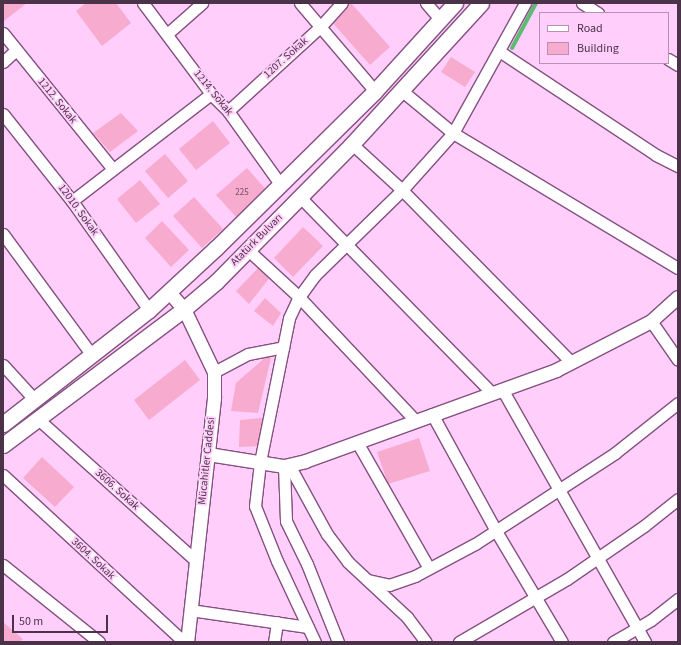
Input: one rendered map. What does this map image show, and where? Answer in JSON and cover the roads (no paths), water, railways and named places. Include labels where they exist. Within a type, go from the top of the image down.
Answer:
[{"type":"main road","name":"Atatürk Bulvarı","points":[[3,423],[35,400],[149,310],[169,292],[376,91],[455,3]]},
{"type":"main road","name":"Atatürk Bulvarı","points":[[3,445],[184,309],[217,281],[352,144],[480,3]]},
{"type":"street","name":"1214. Sokak","points":[[143,3],[212,94],[228,111],[280,184]]},
{"type":"street","points":[[167,34],[202,3]]},
{"type":"street","points":[[300,3],[376,91]]},
{"type":"street","name":"1207. Sokak","points":[[228,111],[321,26],[342,3]]},
{"type":"street","points":[[426,3],[440,19]]},
{"type":"street","points":[[315,642],[277,561],[255,506],[260,462],[289,318],[299,297],[315,275],[402,190],[453,133],[525,3]]},
{"type":"street","points":[[582,3],[596,12]]},
{"type":"street","name":"1212. Sokak","points":[[3,33],[112,168]]},
{"type":"street","points":[[3,62],[16,50]]},
{"type":"street","points":[[499,51],[656,155],[678,166]]},
{"type":"street","points":[[669,60],[678,65]]},
{"type":"street","points":[[401,90],[453,133],[678,268]]},
{"type":"street","points":[[72,200],[112,168],[212,94]]},
{"type":"street","name":"12010. Sokak","points":[[3,114],[72,200],[149,310]]},
{"type":"street","points":[[352,144],[402,190],[571,362]]},
{"type":"street","points":[[300,197],[497,391],[561,490],[645,642]]},
{"type":"street","points":[[3,236],[92,355]]},
{"type":"street","points":[[247,249],[299,297],[415,420]]},
{"type":"street","name":"Mücahitler Caddesi","points":[[169,292],[184,309],[214,372],[214,398],[208,454],[185,642]]},
{"type":"street","points":[[208,454],[287,465],[357,442],[497,391],[571,362],[651,321],[678,298]]},
{"type":"street","points":[[651,321],[678,360]]},
{"type":"street","points":[[214,372],[248,354],[282,347]]},
{"type":"street","points":[[3,365],[35,400]]},
{"type":"street","points":[[368,580],[389,584],[429,568],[496,531],[561,490],[615,453],[678,404]]},
{"type":"street","points":[[432,414],[496,531],[562,642]]},
{"type":"street","name":"3606. Sokak","points":[[38,419],[196,561]]},
{"type":"street","points":[[357,442],[429,568]]},
{"type":"street","points":[[287,465],[327,534],[348,562],[407,617],[426,642]]},
{"type":"street","points":[[287,465],[286,521],[307,564],[338,642]]},
{"type":"street","name":"3604. Sokak","points":[[3,475],[185,642]]},
{"type":"street","points":[[459,642],[536,597],[598,557],[678,499]]},
{"type":"street","points":[[3,565],[99,642]]},
{"type":"street","points":[[613,642],[638,628],[678,599]]},
{"type":"street","points":[[190,610],[308,627]]},
{"type":"street","points":[[274,642],[277,622]]},
{"type":"waterway","points":[[512,48],[536,3]]}]
